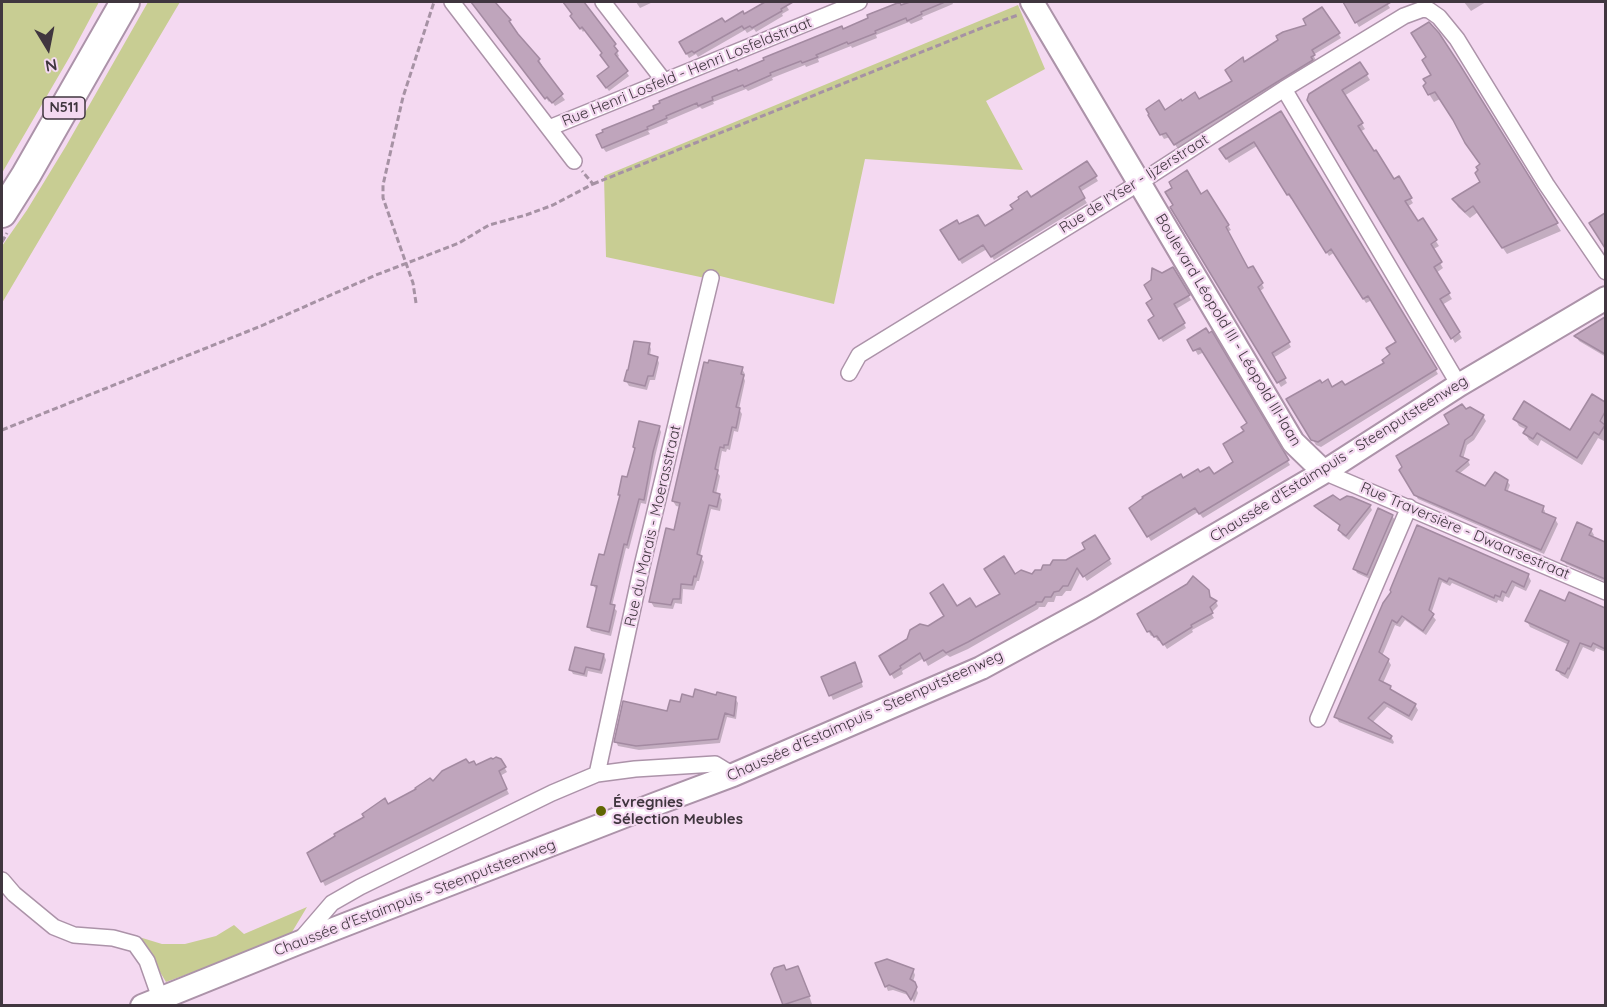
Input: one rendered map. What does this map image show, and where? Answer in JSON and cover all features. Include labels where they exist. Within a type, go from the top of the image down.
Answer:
[{"type":"highway","name":"N511","points":[[2,213],[125,2]]},
{"type":"main road","name":"Boulevard Léopold III - Léopold III-laan","points":[[1035,5],[1293,442],[1324,472]]},
{"type":"main road","name":"Chaussée d'Estaimpuis - Steenputsteenweg","points":[[148,1004],[298,943],[733,775],[981,668],[1091,608],[1324,472],[1459,385],[1605,298]]},
{"type":"street","points":[[452,2],[574,161]]},
{"type":"street","points":[[603,2],[664,81]]},
{"type":"street","name":"Rue Henri Losfeld - Henri Losfeldstraat","points":[[549,128],[664,81],[827,7],[859,2]]},
{"type":"street","name":"Rue de l'Yser - Ijzerstraat","points":[[849,374],[859,355],[1139,183],[1284,89],[1404,16],[1423,9],[1439,17],[1457,39],[1546,184],[1605,272]]},
{"type":"street","points":[[1284,89],[1459,385]]},
{"type":"street","name":"Rue du Marais - Moerasstraat","points":[[597,774],[642,566],[711,278]]},
{"type":"street","name":"Rue Traversière - Dwaarsestraat","points":[[1324,472],[1605,592]]},
{"type":"street","points":[[1318,719],[1409,507]]},
{"type":"street","points":[[298,943],[332,903],[360,887],[552,793],[597,774],[715,764],[733,775]]},
{"type":"street","points":[[2,880],[14,894],[54,927],[74,935],[113,938],[135,944],[147,961],[148,1004]]},
{"type":"path","points":[[416,303],[413,283],[383,198],[383,185],[403,98],[434,2]]},
{"type":"path","points":[[2,430],[261,326],[376,275],[459,243],[489,225],[553,205],[592,184],[1035,5]]},
{"type":"path","points":[[574,161],[592,184]]},
{"type":"green space","points":[[2,2],[99,2],[2,173]]},
{"type":"green space","points":[[148,2],[180,2],[2,303],[2,246],[66,146]]},
{"type":"green space","points":[[1018,5],[1045,69],[986,101],[1023,170],[865,159],[834,304],[720,276],[705,278],[606,257],[604,176]]},
{"type":"green space","points":[[307,907],[289,937],[166,982],[139,937],[162,944],[185,944],[216,936],[234,925],[244,934]]},
{"type":"building","points":[[471,2],[495,2],[540,59],[538,61],[563,94],[552,103],[547,97],[545,99]]},
{"type":"building","points":[[563,2],[584,2],[616,44],[614,46],[618,51],[615,54],[628,71],[606,88],[597,76],[609,67],[600,55],[602,53],[582,27],[580,29],[570,16],[572,14]]},
{"type":"building","points":[[765,2],[793,2],[752,28],[750,26],[744,29],[742,26],[694,53],[692,51],[686,54],[679,42],[722,18],[725,22]]},
{"type":"building","points":[[900,2],[901,5],[910,2],[945,2],[907,21],[906,18],[875,31],[876,33],[816,55],[818,57],[802,63],[801,61],[770,73],[771,75],[744,87],[743,85],[712,97],[713,100],[698,106],[697,103],[666,116],[667,118],[647,127],[648,129],[602,148],[596,135],[603,132],[602,130],[654,109],[653,106],[660,103],[659,101],[737,69],[738,71],[764,60],[763,58],[842,26],[843,29],[868,18],[867,15]]},
{"type":"building","points":[[1343,2],[1391,2],[1355,23]]},
{"type":"building","points":[[1322,7],[1340,33],[1312,50],[1315,55],[1311,57],[1313,60],[1174,145],[1166,133],[1160,135],[1146,109],[1159,100],[1165,110],[1195,92],[1199,99],[1232,81],[1225,70],[1243,57],[1244,62],[1278,40],[1276,36],[1283,32],[1306,25],[1303,19]]},
{"type":"building","points":[[1429,22],[1460,65],[1558,223],[1502,248],[1473,206],[1465,212],[1452,199],[1480,182],[1475,173],[1478,170],[1476,167],[1480,164],[1435,92],[1428,95],[1423,86],[1426,83],[1423,79],[1431,75],[1422,60],[1426,57],[1411,33]]},
{"type":"building","points":[[1360,62],[1368,74],[1342,90],[1363,123],[1358,126],[1374,151],[1376,150],[1394,179],[1399,176],[1412,198],[1405,201],[1418,221],[1423,218],[1437,240],[1431,244],[1442,262],[1434,267],[1450,293],[1440,299],[1460,332],[1451,339],[1307,100],[1309,94]]},
{"type":"building","points":[[1281,111],[1437,369],[1318,442],[1311,440],[1286,399],[1320,380],[1322,383],[1328,379],[1332,387],[1342,381],[1345,385],[1384,363],[1382,360],[1390,354],[1386,348],[1396,342],[1368,296],[1363,299],[1331,249],[1326,253],[1254,142],[1226,159],[1219,149]]},
{"type":"building","points":[[1087,161],[1097,176],[1079,187],[1085,198],[991,257],[983,245],[959,260],[940,230],[957,220],[959,224],[978,215],[985,226],[1013,209],[1010,205],[1027,191],[1031,197]]},
{"type":"building","points":[[1187,170],[1201,194],[1207,190],[1229,225],[1226,227],[1248,268],[1253,266],[1263,283],[1258,287],[1290,342],[1272,353],[1286,378],[1277,383],[1170,207],[1173,205],[1165,192],[1172,188],[1169,182]]},
{"type":"building","points":[[1605,213],[1605,248],[1589,223]]},
{"type":"building","points":[[1173,267],[1190,295],[1174,304],[1185,323],[1159,339],[1148,320],[1154,316],[1146,303],[1152,299],[1144,285],[1151,280],[1152,268],[1162,273]]},
{"type":"building","points":[[1605,317],[1605,354],[1574,336]]},
{"type":"building","points":[[1206,328],[1209,333],[1212,331],[1289,460],[1199,514],[1195,508],[1147,537],[1129,508],[1142,497],[1181,474],[1183,478],[1198,469],[1200,472],[1209,467],[1214,474],[1233,462],[1223,444],[1244,431],[1241,427],[1247,423],[1200,348],[1193,351],[1187,340]]},
{"type":"building","points":[[634,341],[650,343],[648,354],[658,357],[653,376],[648,376],[645,386],[624,381]]},
{"type":"building","points":[[709,360],[743,367],[741,374],[744,375],[736,407],[740,408],[736,428],[732,427],[728,445],[724,445],[724,448],[720,447],[715,469],[718,470],[713,492],[720,494],[717,507],[709,505],[697,554],[702,556],[692,585],[681,584],[680,599],[673,599],[671,605],[649,602],[666,528],[674,530],[680,503],[672,501],[704,362],[708,363]]},
{"type":"building","points":[[1592,394],[1605,402],[1605,412],[1600,421],[1605,425],[1599,435],[1594,432],[1577,458],[1537,433],[1533,439],[1523,433],[1527,427],[1513,419],[1524,401],[1570,430]]},
{"type":"building","points":[[1462,404],[1466,409],[1470,407],[1484,415],[1472,435],[1465,440],[1460,456],[1469,460],[1456,471],[1485,486],[1495,472],[1508,480],[1505,490],[1544,506],[1542,512],[1556,518],[1541,550],[1414,495],[1399,470],[1402,467],[1396,456],[1449,424],[1444,415]]},
{"type":"building","points":[[639,421],[660,426],[644,500],[639,499],[627,545],[624,544],[610,604],[615,605],[609,632],[587,627],[597,586],[591,585],[599,554],[604,555],[620,495],[618,495],[622,476],[627,477]]},
{"type":"building","points":[[1333,495],[1340,500],[1347,496],[1371,505],[1346,536],[1338,530],[1340,525],[1314,506]]},
{"type":"building","points":[[1378,508],[1393,515],[1367,575],[1353,569]]},
{"type":"building","points":[[1577,522],[1592,529],[1589,535],[1605,542],[1605,579],[1561,560]]},
{"type":"building","points":[[1417,525],[1529,574],[1524,587],[1512,581],[1506,593],[1502,591],[1500,597],[1495,595],[1494,598],[1449,578],[1447,582],[1439,578],[1429,610],[1434,614],[1423,631],[1402,616],[1397,623],[1392,620],[1379,652],[1389,659],[1379,680],[1416,704],[1409,716],[1384,702],[1368,718],[1392,736],[1390,739],[1334,717],[1383,603],[1391,592]]},
{"type":"building","points":[[1095,535],[1110,559],[1083,577],[1077,568],[1068,586],[1063,586],[1051,597],[1045,597],[1042,602],[1036,602],[946,653],[943,650],[924,661],[920,653],[890,675],[879,656],[907,639],[910,630],[920,624],[928,626],[944,616],[930,593],[943,584],[957,606],[970,598],[976,607],[1000,594],[984,569],[1004,556],[1015,574],[1021,570],[1032,574],[1035,570],[1041,570],[1043,565],[1050,565],[1053,560],[1066,560],[1085,549],[1082,543]]},
{"type":"building","points":[[1193,576],[1209,590],[1210,597],[1217,601],[1210,607],[1213,613],[1163,645],[1157,636],[1154,637],[1150,631],[1147,632],[1137,614],[1187,584]]},
{"type":"building","points":[[1540,590],[1565,601],[1569,592],[1605,608],[1605,649],[1593,643],[1591,647],[1580,643],[1565,674],[1556,670],[1569,641],[1525,621]]},
{"type":"building","points":[[575,647],[604,654],[600,670],[586,667],[584,674],[569,670]]},
{"type":"building","points":[[855,662],[862,682],[829,696],[821,677]]},
{"type":"building","points":[[695,689],[716,695],[717,692],[736,697],[734,716],[725,713],[718,739],[636,746],[614,742],[623,701],[667,711],[670,700],[680,702],[682,694],[693,697]]},
{"type":"building","points":[[496,757],[501,759],[506,767],[499,771],[507,789],[321,882],[307,853],[364,817],[362,814],[385,798],[388,804],[416,789],[430,778],[433,781],[442,771],[466,759],[469,763],[474,761],[476,765]]},
{"type":"building","points":[[887,959],[914,969],[910,979],[917,987],[911,1000],[906,992],[889,985],[885,987],[875,963]]},
{"type":"building","points":[[784,965],[786,970],[798,966],[810,996],[783,1005],[771,974],[774,968]]},
{"type":"place","name":"Évregnies Sélection Meubles","points":[[601,811]]}]
